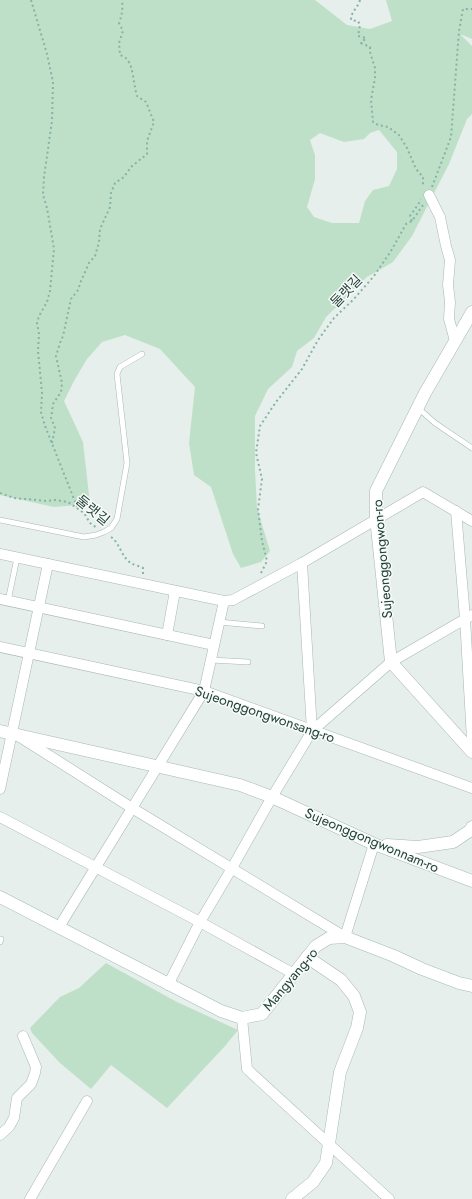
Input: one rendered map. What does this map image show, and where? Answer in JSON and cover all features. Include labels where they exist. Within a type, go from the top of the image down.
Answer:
[{"type":"street","points":[[424,195],[440,217],[450,260],[448,285],[450,302],[449,318],[455,341]]},
{"type":"street","name":"Sujeonggongwon-ro","points":[[391,662],[376,518],[376,491],[425,393],[472,312]]},
{"type":"street","points":[[0,554],[224,601],[233,600],[302,563],[376,518],[423,492],[472,521]]},
{"type":"street","points":[[456,511],[469,617],[472,740]]},
{"type":"street","points":[[302,563],[312,731]]},
{"type":"street","points":[[0,789],[48,564]]},
{"type":"street","points":[[167,635],[175,591]]},
{"type":"street","points":[[4,600],[214,645]]},
{"type":"street","points":[[59,927],[204,691],[224,601]]},
{"type":"street","points":[[168,984],[200,922],[312,731],[391,662],[469,617]]},
{"type":"street","name":"Sujeonggongwonsang-ro","points":[[0,647],[204,691],[472,788]]},
{"type":"street","points":[[391,662],[472,752]]},
{"type":"street","name":"Sujeonggongwonnam-ro","points":[[0,731],[240,785],[272,797],[374,844],[472,881]]},
{"type":"street","points":[[13,733],[132,808],[345,937],[394,956],[422,969],[459,983],[472,986]]},
{"type":"street","points":[[0,817],[200,922],[294,974]]},
{"type":"street","points":[[345,937],[374,844],[418,847],[453,842],[471,830],[472,827]]},
{"type":"street","name":"Mangyang-ro","points":[[0,897],[221,1011],[242,1018],[262,1014],[316,946],[329,938],[345,937]]},
{"type":"street","points":[[292,1199],[313,1182],[326,1163],[340,1072],[357,1028],[360,1012],[354,996],[341,980],[307,957]]},
{"type":"street","points":[[459,983],[472,994]]},
{"type":"street","points":[[242,1018],[248,1069],[389,1199]]},
{"type":"street","points":[[0,1135],[10,1127],[14,1118],[16,1098],[31,1084],[35,1073],[36,1067],[23,1036]]},
{"type":"street","points":[[30,1199],[87,1101]]},
{"type":"lane","points":[[0,520],[84,537],[96,535],[111,528],[117,519],[127,463],[117,374],[120,368],[142,354]]},
{"type":"lane","points":[[418,407],[436,423],[472,448]]},
{"type":"lane","points":[[4,600],[17,558]]},
{"type":"lane","points":[[219,622],[262,626]]},
{"type":"lane","points":[[211,660],[248,662]]},
{"type":"path","points":[[31,0],[47,54],[53,82],[52,122],[44,177],[43,195],[47,208],[54,249],[50,291],[47,302],[39,316],[37,323],[39,334],[38,351],[42,393],[41,412],[78,509]]},
{"type":"path","points":[[52,443],[56,428],[51,418],[53,404],[61,392],[62,383],[56,356],[63,336],[71,299],[78,290],[89,263],[95,256],[99,242],[100,229],[110,207],[111,193],[115,183],[124,177],[131,167],[147,154],[147,141],[154,122],[146,102],[137,96],[131,67],[128,60],[120,55],[119,43],[123,31],[119,23],[122,15],[122,0]]},
{"type":"path","points":[[360,0],[360,3],[351,14],[351,20],[358,21],[360,25],[358,36],[366,38],[362,43],[370,47],[375,68],[375,78],[371,100],[373,122],[378,125],[388,127],[399,135],[416,168],[423,177],[424,195],[410,216],[412,220]]},
{"type":"path","name":"둘랫길","points":[[251,590],[267,561],[262,541],[258,509],[262,479],[256,453],[260,426],[276,402],[302,369],[318,340],[330,323],[374,276],[391,252],[406,224],[420,211],[424,195],[452,137],[459,31],[463,9],[472,9]]},
{"type":"path","name":"둘랫길","points":[[0,493],[14,498],[68,502],[84,513],[90,523],[115,540],[122,553],[130,562],[143,568],[142,584]]},
{"type":"green space","points":[[0,0],[315,0],[347,25],[370,29],[392,21],[386,0],[472,0],[472,39],[460,34],[472,46],[472,114],[467,119],[449,164],[412,236],[393,262],[367,277],[326,317],[314,338],[297,351],[292,367],[268,389],[255,416],[257,508],[270,551],[261,562],[241,568],[233,554],[211,487],[194,475],[189,443],[195,387],[160,349],[125,335],[102,342],[87,359],[64,401],[83,442],[90,504],[54,507],[0,495]],"holes":[[[379,130],[397,152],[397,169],[389,186],[373,190],[365,201],[359,223],[332,223],[314,217],[307,207],[315,179],[315,155],[310,140],[320,133],[344,142],[364,139],[370,133]]]},
{"type":"green space","points":[[106,963],[177,1002],[238,1030],[167,1108],[111,1065],[91,1089],[60,1063],[32,1033],[30,1028],[60,997],[79,988]]}]
